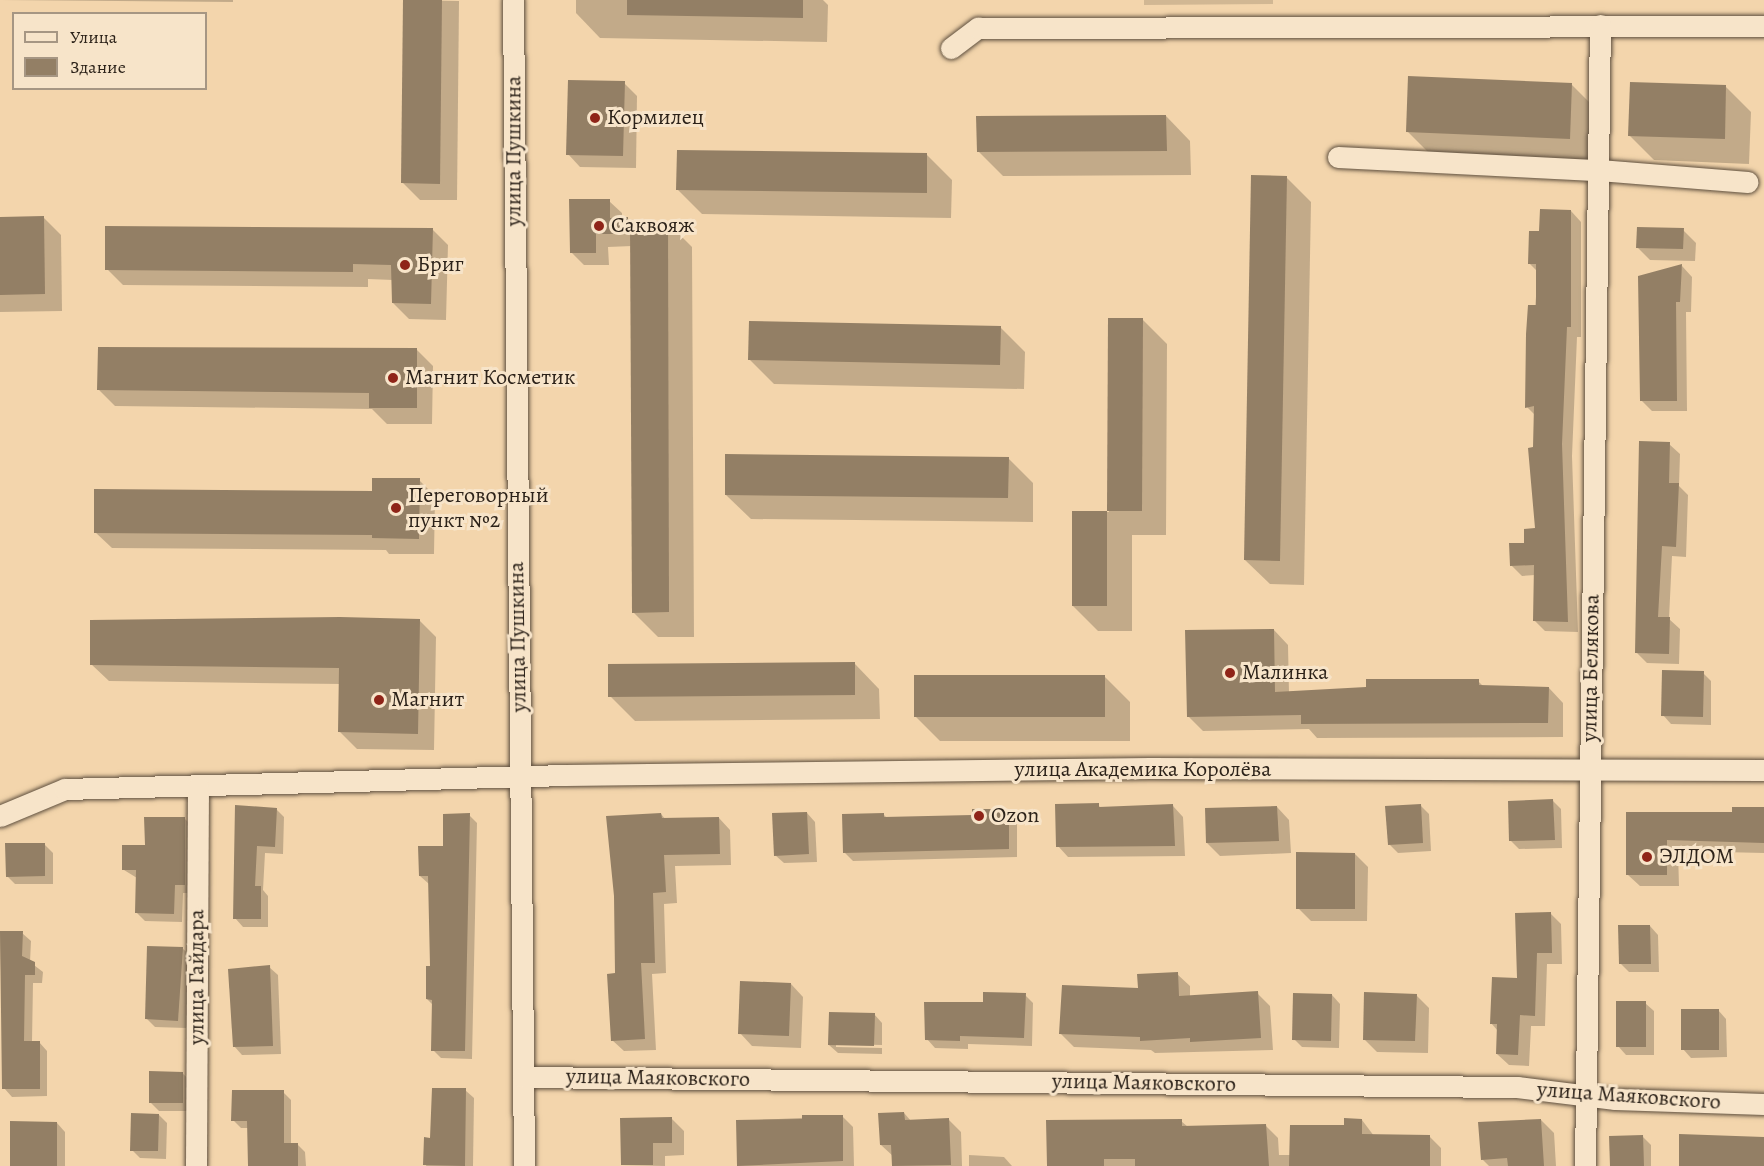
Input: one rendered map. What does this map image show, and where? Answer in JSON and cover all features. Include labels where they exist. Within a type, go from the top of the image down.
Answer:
[{"type":"street","name":"улица Пушкина","points":[[513,0],[516,646],[522,777],[524,1166]]},
{"type":"street","name":"улица Белякова","points":[[1585,1166],[1600,25]]},
{"type":"street","points":[[951,48],[978,28],[1764,26]]},
{"type":"street","points":[[1338,156],[1599,170],[1748,182]]},
{"type":"street","name":"улица Академика Королёва","points":[[0,816],[65,789],[522,777],[1150,768],[1764,770]]},
{"type":"street","name":"улица Гайдара","points":[[196,1166],[198,787]]},
{"type":"street","name":"улица Маяковского","points":[[523,1077],[1517,1088],[1587,1095],[1764,1104]]},
{"type":"shaded area","points":[[1144,0],[1273,0],[1273,4],[1144,5]]},
{"type":"building","points":[[403,0],[442,0],[440,184],[401,183]]},
{"type":"building","points":[[627,0],[803,0],[803,18],[627,15]]},
{"type":"building","points":[[1408,76],[1572,83],[1570,139],[1406,132]]},
{"type":"building","name":"Кормилец","points":[[568,80],[625,81],[623,156],[566,155]]},
{"type":"building","points":[[1630,82],[1726,85],[1725,139],[1628,136]]},
{"type":"building","points":[[1166,115],[1167,151],[977,152],[976,116]]},
{"type":"building","points":[[677,150],[927,153],[927,193],[676,190]]},
{"type":"building","points":[[1251,175],[1287,176],[1280,561],[1244,560]]},
{"type":"building","name":"Саквояж","points":[[569,199],[610,199],[610,218],[628,217],[628,234],[596,234],[596,253],[570,253]]},
{"type":"building","points":[[1540,209],[1571,210],[1571,327],[1567,327],[1562,444],[1568,622],[1533,621],[1534,565],[1510,566],[1509,543],[1524,543],[1524,529],[1535,528],[1528,448],[1533,447],[1534,406],[1525,408],[1526,334],[1528,305],[1536,305],[1536,264],[1528,264],[1529,231],[1539,231]]},
{"type":"building","points":[[44,216],[45,294],[0,295],[0,217]]},
{"type":"building","points":[[630,221],[668,221],[669,612],[632,613]]},
{"type":"building","points":[[105,226],[433,228],[431,304],[392,303],[391,265],[353,264],[353,272],[105,270]]},
{"type":"building","points":[[1637,227],[1684,228],[1683,249],[1636,248]]},
{"type":"building","points":[[1682,264],[1680,302],[1676,302],[1677,401],[1640,401],[1638,276]]},
{"type":"building","points":[[1108,318],[1143,318],[1142,511],[1107,511]]},
{"type":"building","points":[[749,321],[1001,326],[1000,365],[748,360]]},
{"type":"building","points":[[98,347],[417,348],[417,408],[369,408],[369,393],[97,390]]},
{"type":"building","points":[[1639,441],[1670,442],[1669,483],[1679,483],[1676,547],[1662,546],[1658,617],[1670,617],[1669,654],[1635,653]]},
{"type":"building","points":[[725,454],[1009,457],[1008,498],[725,495]]},
{"type":"building","points":[[372,478],[420,478],[419,539],[372,538],[372,535],[94,533],[94,489],[372,491]]},
{"type":"building","points":[[1072,511],[1107,511],[1107,606],[1072,606]]},
{"type":"building","points":[[340,617],[420,619],[418,734],[338,732],[339,668],[90,665],[90,620]]},
{"type":"building","points":[[1274,629],[1275,692],[1366,687],[1366,679],[1479,679],[1479,685],[1549,687],[1548,723],[1301,724],[1301,715],[1187,717],[1185,630]]},
{"type":"building","points":[[855,662],[855,695],[608,697],[608,664]]},
{"type":"building","points":[[1662,670],[1704,671],[1703,717],[1661,716]]},
{"type":"building","points":[[914,675],[1105,675],[1105,717],[914,717]]},
{"type":"building","points":[[1553,799],[1555,840],[1509,841],[1508,801]]},
{"type":"building","points":[[1099,803],[1099,807],[1173,804],[1175,846],[1056,847],[1055,804]]},
{"type":"building","points":[[1421,804],[1423,843],[1388,845],[1385,806]]},
{"type":"building","points":[[235,805],[277,808],[275,847],[257,846],[255,886],[261,886],[261,919],[233,919]]},
{"type":"building","points":[[1277,806],[1279,841],[1206,843],[1205,808]]},
{"type":"building","name":"ЭЛДОМ","points":[[1732,807],[1764,807],[1764,843],[1667,840],[1667,875],[1626,875],[1626,812],[1732,812]]},
{"type":"building","points":[[972,809],[1009,809],[1009,849],[843,853],[842,814],[884,813],[884,817],[972,815]]},
{"type":"building","points":[[807,812],[809,854],[774,856],[772,813]]},
{"type":"building","points":[[470,813],[465,1051],[431,1051],[432,1000],[426,999],[426,966],[430,966],[428,876],[419,876],[418,846],[443,846],[443,814]]},
{"type":"building","points":[[661,813],[662,818],[719,817],[720,854],[664,855],[666,892],[653,893],[655,963],[641,963],[645,1039],[611,1041],[607,974],[615,973],[614,896],[606,816]]},
{"type":"building","points":[[144,817],[185,817],[185,885],[175,885],[174,914],[135,913],[136,870],[122,870],[122,845],[145,845]]},
{"type":"building","points":[[5,843],[45,843],[45,876],[6,877]]},
{"type":"building","points":[[1296,852],[1355,853],[1355,909],[1296,909]]},
{"type":"building","points":[[1551,912],[1552,953],[1537,953],[1535,1016],[1520,1015],[1518,1055],[1496,1054],[1497,1024],[1490,1024],[1492,977],[1517,978],[1515,913]]},
{"type":"building","points":[[1618,925],[1650,925],[1651,964],[1619,964]]},
{"type":"building","points":[[0,931],[23,931],[22,956],[35,962],[35,975],[25,975],[24,1041],[40,1041],[40,1089],[2,1089]]},
{"type":"building","points":[[147,946],[183,947],[178,1021],[145,1019]]},
{"type":"building","points":[[270,965],[273,1046],[233,1047],[228,969]]},
{"type":"building","points":[[1178,972],[1179,996],[1258,991],[1261,1038],[1190,1042],[1190,1038],[1140,1041],[1140,1037],[1059,1034],[1062,985],[1138,988],[1137,974]]},
{"type":"building","points":[[740,981],[791,983],[789,1036],[738,1034]]},
{"type":"building","points":[[983,992],[1026,993],[1024,1038],[960,1036],[960,1041],[925,1040],[924,1002],[983,1002]]},
{"type":"building","points":[[1364,992],[1417,994],[1415,1041],[1363,1040]]},
{"type":"building","points":[[1293,993],[1332,994],[1331,1041],[1292,1040]]},
{"type":"building","points":[[1616,1001],[1646,1001],[1646,1047],[1616,1047]]},
{"type":"building","points":[[1681,1009],[1719,1009],[1719,1050],[1681,1050]]},
{"type":"building","points":[[829,1012],[875,1013],[874,1046],[828,1045]]},
{"type":"building","points":[[149,1071],[183,1072],[183,1103],[149,1103]]},
{"type":"building","points":[[432,1088],[466,1088],[465,1166],[423,1165],[424,1137],[430,1138]]},
{"type":"building","points":[[232,1090],[284,1090],[284,1143],[298,1143],[298,1166],[248,1166],[247,1121],[231,1121]]},
{"type":"building","points":[[904,1112],[905,1120],[949,1118],[951,1165],[892,1166],[891,1145],[880,1145],[878,1113]]},
{"type":"building","points":[[131,1113],[159,1114],[158,1151],[130,1151]]},
{"type":"building","points":[[802,1115],[843,1115],[843,1161],[737,1166],[736,1120],[802,1119]]},
{"type":"building","points":[[672,1117],[672,1143],[653,1143],[653,1165],[621,1165],[620,1118]]},
{"type":"building","points":[[1344,1118],[1362,1119],[1362,1134],[1430,1135],[1430,1166],[1289,1166],[1290,1125],[1344,1125]]},
{"type":"building","points":[[1182,1119],[1182,1126],[1266,1124],[1269,1166],[1135,1166],[1135,1159],[1104,1159],[1104,1166],[1047,1166],[1046,1120]]},
{"type":"building","points":[[1541,1119],[1544,1166],[1508,1166],[1507,1158],[1481,1160],[1478,1122]]},
{"type":"building","points":[[10,1121],[57,1122],[57,1166],[10,1166]]},
{"type":"building","points":[[1679,1134],[1764,1137],[1764,1166],[1679,1166]]},
{"type":"building","points":[[1643,1135],[1644,1166],[1610,1166],[1609,1136]]},
{"type":"place","name":"Кормилец","points":[[595,118]]},
{"type":"place","name":"Саквояж","points":[[599,226]]},
{"type":"place","name":"Бриг","points":[[405,265]]},
{"type":"place","name":"Магнит Косметик","points":[[393,378]]},
{"type":"place","name":"Переговорный пункт №2","points":[[396,508]]},
{"type":"place","name":"Малинка","points":[[1230,673]]},
{"type":"place","name":"Магнит","points":[[379,700]]},
{"type":"place","name":"Ozon","points":[[979,816]]},
{"type":"place","name":"ЭЛДОМ","points":[[1647,857]]}]
